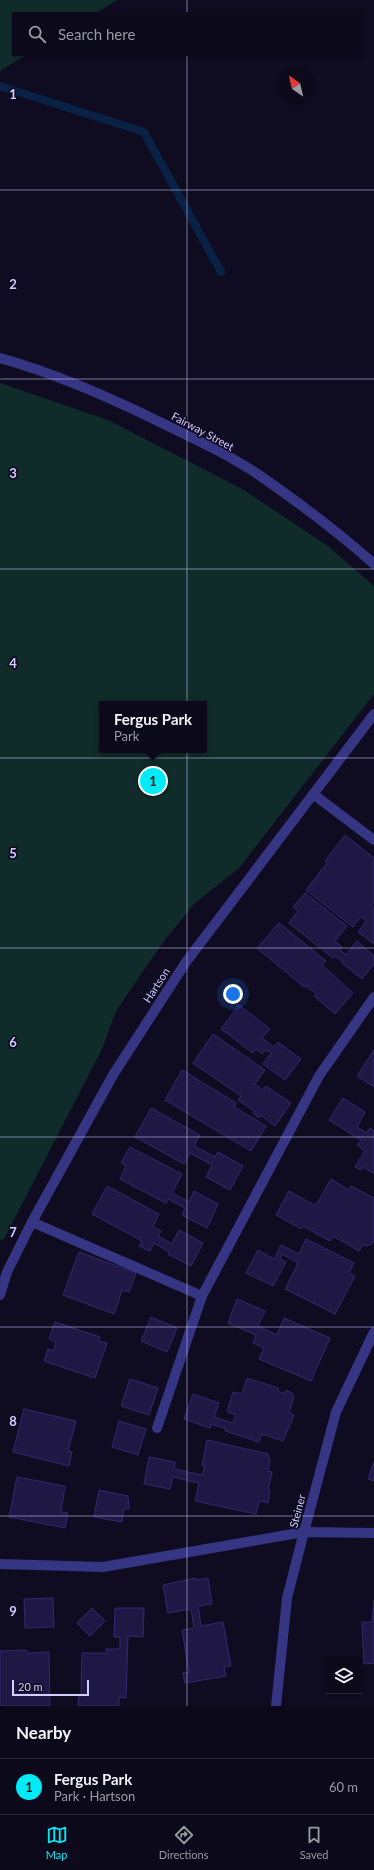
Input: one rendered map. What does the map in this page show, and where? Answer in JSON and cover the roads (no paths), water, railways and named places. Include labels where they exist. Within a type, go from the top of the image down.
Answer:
[{"type":"street","name":"Fairway Street","points":[[0,358],[34,367],[123,404],[196,440],[258,474],[351,543],[374,564]]},
{"type":"street","name":"Hartson","points":[[0,1295],[3,1271],[32,1222],[113,1074],[186,962],[374,714]]},
{"type":"street","points":[[313,794],[374,840]]},
{"type":"street","points":[[157,1428],[202,1296],[319,1076],[374,997]]},
{"type":"street","points":[[32,1222],[202,1296]]},
{"type":"street","name":"Steiner","points":[[276,1706],[287,1598],[304,1532],[336,1412],[374,1332]]},
{"type":"street","points":[[0,1564],[103,1567],[304,1532],[374,1533]]},
{"type":"waterway","points":[[0,86],[144,132],[221,272]]},
{"type":"place","name":"Fergus Park","points":[[153,781]]}]
